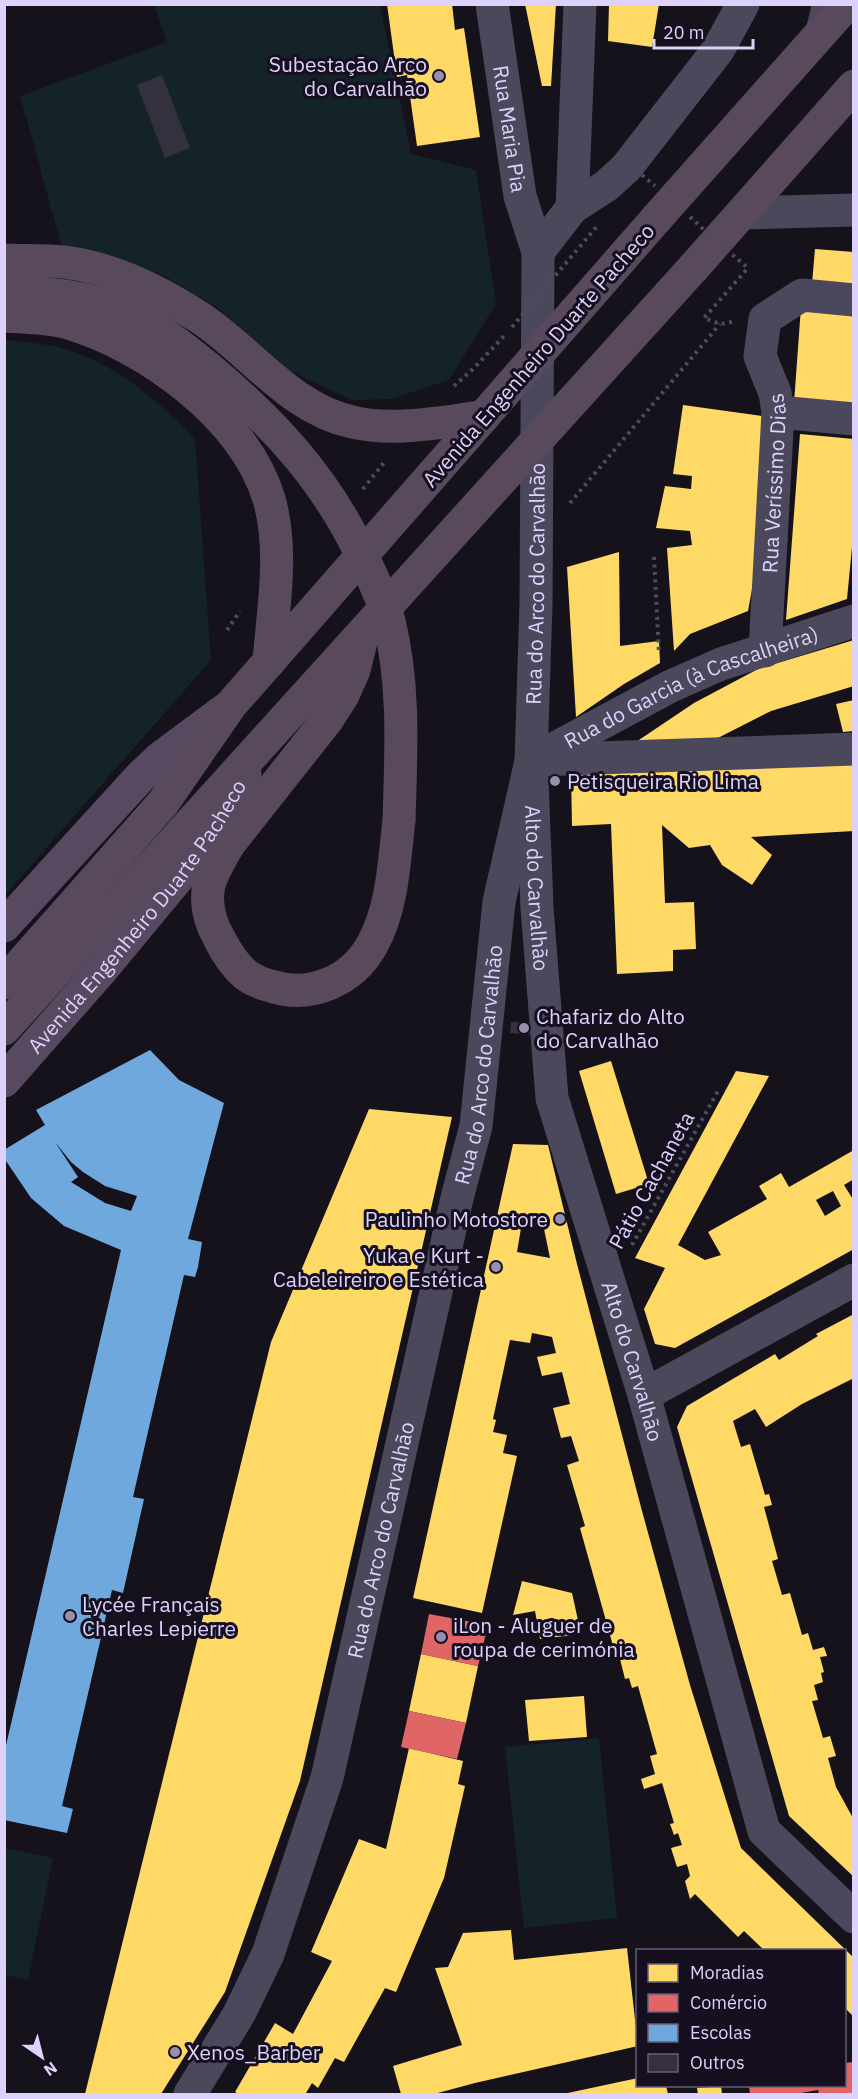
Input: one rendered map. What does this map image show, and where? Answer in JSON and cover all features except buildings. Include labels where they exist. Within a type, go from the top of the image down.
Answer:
[{"type":"highway","name":"Avenida Engenheiro Duarte Pacheco","points":[[4,983],[163,803],[230,706],[847,4]]},
{"type":"highway","name":"Avenida Engenheiro Duarte Pacheco","points":[[4,1029],[694,267],[854,86]]},
{"type":"highway","points":[[4,260],[64,262],[129,279],[203,320],[278,383],[325,413],[351,422],[390,427],[483,417]]},
{"type":"highway","points":[[4,290],[56,294],[94,301],[126,312],[183,348],[257,412],[294,450],[319,481],[357,545],[388,618],[396,653],[402,724],[399,820],[391,889],[382,922],[372,946],[358,964],[344,976],[323,987],[302,992],[280,989],[246,976],[231,959],[212,927],[208,906],[209,886],[216,866],[230,844],[327,720],[343,695],[354,670],[363,633]]},
{"type":"highway","points":[[4,316],[65,322],[122,344],[152,361],[223,419],[254,462],[269,499],[277,548],[269,662]]},
{"type":"main road","name":"Avenida Engenheiro Duarte Pacheco","points":[[4,926],[141,776],[160,758],[230,706]]},
{"type":"main road","name":"Avenida Engenheiro Duarte Pacheco","points":[[4,1081],[177,879],[214,826],[259,747]]},
{"type":"street","name":"Rua Maria Pia","points":[[492,4],[520,196],[538,252]]},
{"type":"street","points":[[580,4],[585,217]]},
{"type":"street","points":[[538,252],[585,217],[606,186],[626,168],[718,50],[743,4]]},
{"type":"street","points":[[742,213],[849,207]]},
{"type":"street","name":"Rua do Arco do Carvalhão","points":[[190,2094],[239,2014],[268,1954],[327,1778],[457,1198],[476,1126],[499,902],[531,760],[536,542],[538,252]]},
{"type":"street","name":"Rua Veríssimo Dias","points":[[765,651],[778,412],[775,393],[760,356],[765,319],[802,295],[854,300]]},
{"type":"street","points":[[778,412],[854,419]]},
{"type":"street","name":"Rua do Garcia (à Cascalheira)","points":[[531,760],[671,686],[721,664],[854,621]]},
{"type":"street","points":[[531,760],[854,749]]},
{"type":"street","name":"Alto do Carvalhão","points":[[531,760],[537,908],[552,1098],[644,1395],[764,1831],[854,1917]]},
{"type":"street","points":[[644,1395],[854,1280]]},
{"type":"lane","points":[[811,44],[820,4]]},
{"type":"path","points":[[642,175],[667,208],[748,268],[704,318]]},
{"type":"path","points":[[447,392],[474,368],[512,327],[585,217]]},
{"type":"path","points":[[536,542],[720,324]]},
{"type":"path","points":[[360,492],[389,457],[390,427]]},
{"type":"path","points":[[654,557],[660,663]]},
{"type":"path","points":[[227,630],[258,583],[275,578]]},
{"type":"path","name":"Pátio Cachaneta","points":[[610,1285],[717,1090]]},
{"type":"shaded area","points":[[154,5],[380,5],[411,154],[476,170],[496,304],[449,380],[391,399],[352,400],[290,371],[218,308],[163,275],[109,256],[62,247],[20,96],[167,42]]},
{"type":"shaded area","points":[[5,340],[64,349],[90,358],[139,388],[195,439],[211,660],[5,895]]},
{"type":"shaded area","points":[[599,1738],[617,1918],[524,1928],[505,1747]]},
{"type":"shaded area","points":[[4,1848],[53,1858],[28,1980],[5,1975]]},
{"type":"place","name":"Subestação Arco do Carvalhão","points":[[439,76]]},
{"type":"place","name":"Petisqueira Rio Lima","points":[[555,781]]},
{"type":"place","name":"Chafariz do Alto do Carvalhão","points":[[524,1028]]},
{"type":"place","name":"Paulinho Motostore","points":[[560,1219]]},
{"type":"place","name":"Yuka e Kurt - Cabeleireiro e Estética","points":[[496,1267]]},
{"type":"place","name":"Lycée Français Charles Lepierre","points":[[70,1616]]},
{"type":"place","name":"iLon - Aluguer de roupa de cerimónia","points":[[441,1637]]},
{"type":"place","name":"Xenos_Barber","points":[[175,2052]]}]
